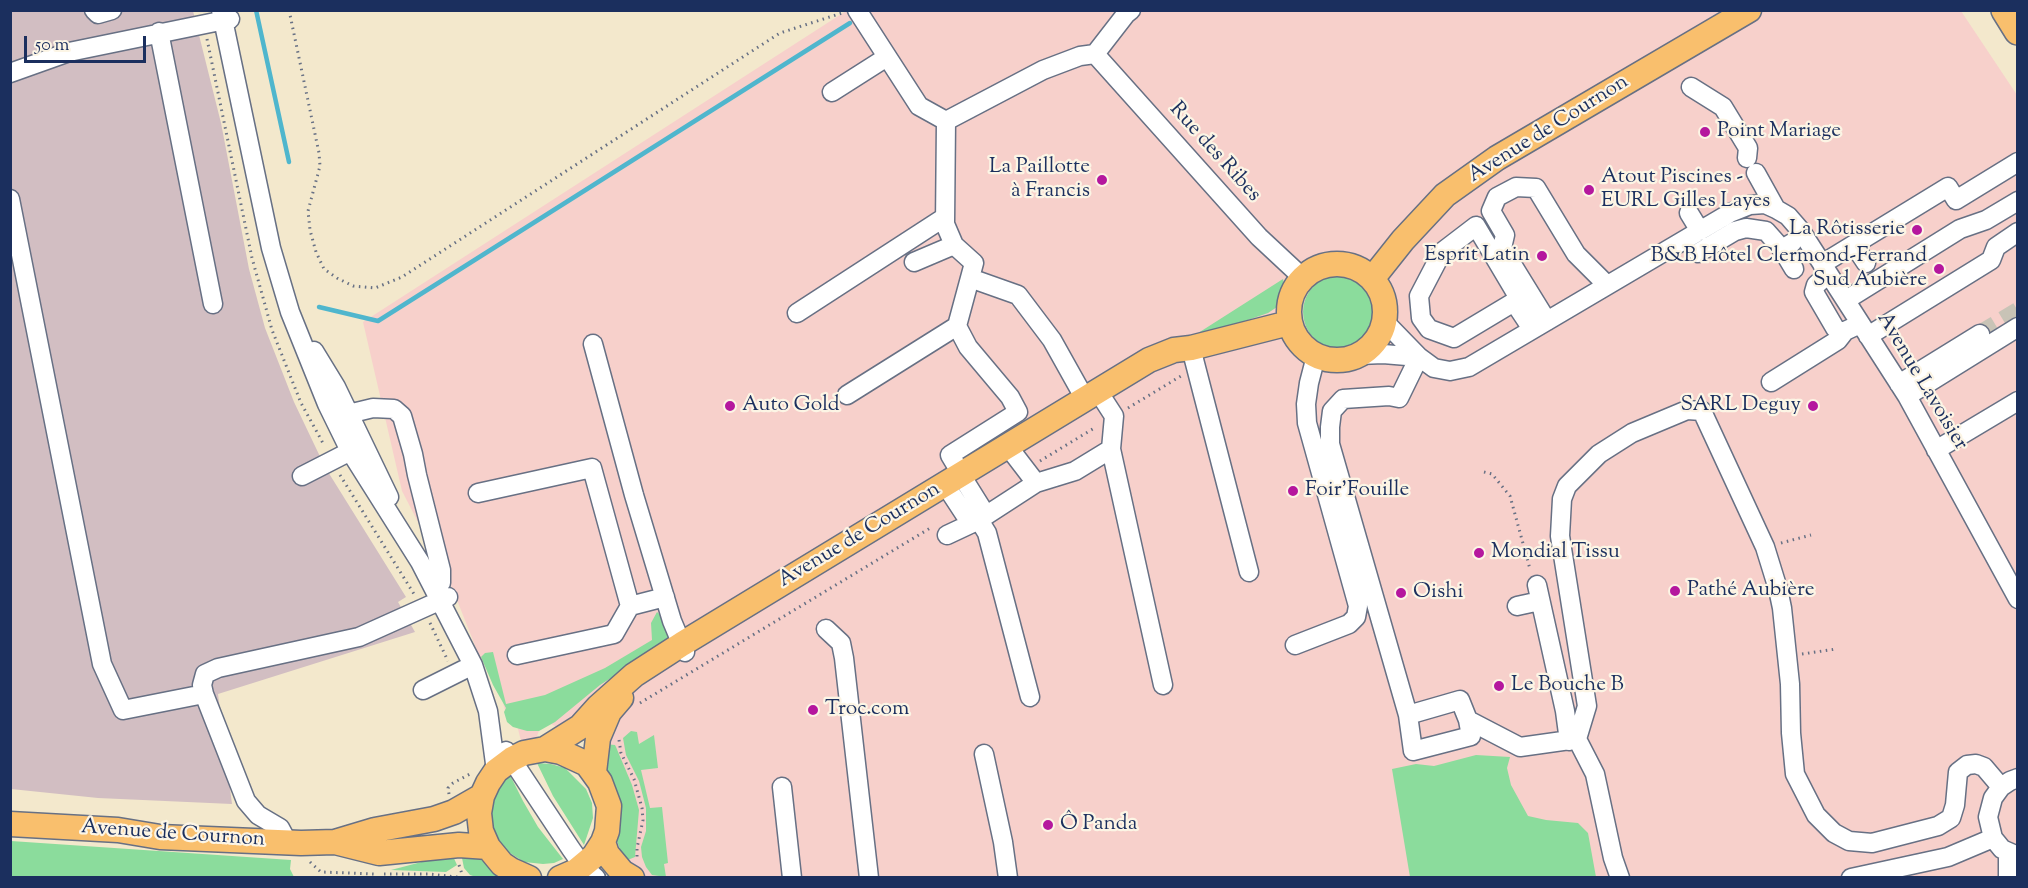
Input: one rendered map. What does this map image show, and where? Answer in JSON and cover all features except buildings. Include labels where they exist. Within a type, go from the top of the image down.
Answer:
[{"type":"highway","points":[[2005,10],[2018,31]]},
{"type":"main road","name":"Avenue de Cournon","points":[[1372,279],[1403,240],[1445,195],[1497,158],[1749,10]]},
{"type":"main road","points":[[1338,264],[1357,268],[1372,279],[1384,299],[1385,322],[1376,342],[1359,356],[1338,361],[1316,356],[1299,343],[1289,323],[1289,307],[1293,291],[1303,278],[1319,268],[1338,264]]},
{"type":"main road","name":"Avenue de Cournon","points":[[510,761],[580,727],[598,706],[634,675],[684,648],[959,483],[1101,405],[1193,358],[1289,323]]},
{"type":"main road","name":"Avenue de Cournon","points":[[959,483],[1025,469],[1101,405]]},
{"type":"main road","name":"Avenue de Cournon","points":[[594,772],[598,738],[609,712],[639,680],[684,648]]},
{"type":"main road","points":[[529,878],[502,864],[488,847],[480,822],[482,796],[488,783],[510,761],[561,752],[587,764],[594,772],[606,792],[609,820],[603,842],[594,856],[590,872],[560,878]]},
{"type":"main road","name":"Avenue de Cournon","points":[[335,842],[375,830],[434,819],[454,812],[482,796]]},
{"type":"main road","name":"Avenue de Cournon","points":[[10,824],[118,830],[160,837],[288,843],[335,842],[379,853],[459,845],[488,847]]},
{"type":"main road","points":[[603,842],[607,854],[622,872],[632,871]]},
{"type":"street","points":[[94,10],[98,14],[112,10]]},
{"type":"street","points":[[857,10],[918,106],[946,121]]},
{"type":"street","points":[[946,121],[1043,70],[1080,56],[1095,54],[1131,10]]},
{"type":"street","points":[[1445,195],[1487,177],[1761,10]]},
{"type":"street","points":[[10,73],[69,52],[159,32],[221,15]]},
{"type":"street","points":[[221,15],[280,250],[299,315],[312,348],[482,670],[486,685],[487,705],[510,761],[590,872]]},
{"type":"street","points":[[221,15],[251,196],[278,303],[305,374],[343,455],[413,566],[441,596]]},
{"type":"street","points":[[221,15],[271,249],[297,331],[327,404],[350,452],[441,596],[467,668],[504,736],[510,761]]},
{"type":"street","points":[[159,32],[213,304]]},
{"type":"street","name":"Rue des Ribes","points":[[1095,54],[1259,237],[1303,278]]},
{"type":"street","points":[[832,92],[887,57]]},
{"type":"street","name":"Avenue Lavoisier","points":[[1691,87],[1723,107],[1748,148],[1752,165],[1776,209],[1788,216],[1804,236],[1846,300],[1858,330],[1903,390],[2018,598]]},
{"type":"street","points":[[946,121],[945,224],[954,245],[972,270],[1018,295],[1101,405],[1163,685]]},
{"type":"street","points":[[1858,330],[1835,328],[1814,292],[1825,269],[1854,245],[1948,187],[1956,200],[2018,162]]},
{"type":"street","points":[[1538,326],[1502,248],[1505,235],[1491,211],[1497,197],[1516,187],[1536,188],[1576,254],[1607,285]]},
{"type":"street","points":[[10,199],[102,664],[123,710],[204,694]]},
{"type":"street","points":[[1846,300],[1960,229],[1986,220],[2018,201]]},
{"type":"street","points":[[1385,322],[1434,369],[1450,371],[1469,367],[1730,213],[1750,205],[1765,204],[1776,209]]},
{"type":"street","points":[[1689,213],[1700,231]]},
{"type":"street","points":[[797,313],[945,217]]},
{"type":"street","points":[[1476,226],[1538,326],[1514,302],[1454,338],[1429,329],[1421,318],[1419,296],[1442,252],[1476,226]]},
{"type":"street","points":[[1698,253],[1735,231],[1746,228],[1766,231],[1782,249],[1794,270]]},
{"type":"street","points":[[1771,382],[1838,340],[1991,260],[1996,247],[2018,232]]},
{"type":"street","points":[[1782,249],[1804,236]]},
{"type":"street","points":[[914,262],[954,245]]},
{"type":"street","points":[[1854,245],[1866,263]]},
{"type":"street","points":[[972,270],[957,326],[968,347],[1010,397],[1018,412],[950,455],[959,483],[987,533],[1030,697]]},
{"type":"street","points":[[847,395],[957,326]]},
{"type":"street","points":[[1903,390],[2018,327]]},
{"type":"street","points":[[1903,390],[1980,334]]},
{"type":"street","points":[[593,344],[634,495],[665,597],[684,648]]},
{"type":"street","points":[[1359,356],[1383,354],[1419,357]]},
{"type":"street","points":[[1295,645],[1349,624],[1356,616],[1358,606],[1307,423],[1308,393],[1316,356]]},
{"type":"street","points":[[1408,715],[1460,700],[1468,720],[1471,736],[1413,751],[1408,715],[1330,444],[1330,427],[1332,411],[1343,399],[1389,396],[1399,398],[1419,357]]},
{"type":"street","points":[[1193,358],[1249,572]]},
{"type":"street","points":[[1936,450],[2018,401]]},
{"type":"street","points":[[345,408],[394,409],[402,416],[441,570],[441,596]]},
{"type":"street","points":[[1573,740],[1587,706],[1560,536],[1562,499],[1567,486],[1599,454],[1632,433],[1687,410],[1702,411],[1765,547],[1778,589],[1787,657],[1795,774],[1816,815],[1834,834],[1849,841],[1872,843],[1938,826],[1951,818],[1955,805],[1958,772],[1967,765],[1976,764],[2009,783],[1993,798],[1988,817],[1993,838],[2013,855],[2008,878]]},
{"type":"street","points":[[941,530],[979,519],[1025,469],[1075,471],[1111,449]]},
{"type":"street","points":[[302,476],[343,455]]},
{"type":"street","points":[[478,493],[592,468],[630,606]]},
{"type":"street","points":[[1517,606],[1538,593],[1573,740],[1595,774],[1613,858],[1620,878]]},
{"type":"street","points":[[288,843],[280,828],[258,815],[246,801],[204,694],[202,685],[205,674],[218,668],[359,637],[441,596]]},
{"type":"street","points":[[517,655],[614,633],[630,606],[665,597]]},
{"type":"street","points":[[826,629],[841,644],[844,658],[869,878]]},
{"type":"street","points":[[423,690],[467,668]]},
{"type":"street","points":[[1468,720],[1520,747],[1573,740]]},
{"type":"street","points":[[984,754],[1003,842],[1008,878]]},
{"type":"street","points":[[782,787],[792,878]]},
{"type":"street","points":[[1851,878],[1886,874],[1948,857],[1993,838]]},
{"type":"path","points":[[289,10],[319,153],[320,166],[308,211],[316,252],[324,268],[337,278],[353,286],[375,288],[402,277],[780,33],[849,10]]},
{"type":"path","points":[[1025,469],[1101,405],[1193,358]]},
{"type":"path","points":[[1484,472],[1492,474],[1510,496],[1538,593]]},
{"type":"path","points":[[639,704],[941,530]]},
{"type":"path","points":[[1765,547],[1811,535]]},
{"type":"path","points":[[1787,657],[1836,649]]},
{"type":"path","points":[[620,736],[619,743],[624,761],[634,779],[642,808],[643,820],[637,848],[638,859],[632,871]]},
{"type":"path","points":[[449,795],[448,788],[453,783],[510,761]]},
{"type":"shaded area","points":[[10,11],[193,11],[221,123],[249,269],[265,328],[294,402],[325,467],[406,597],[398,602],[415,632],[218,694],[232,804],[98,798],[11,789]]},
{"type":"shaded area","points":[[846,11],[1961,11],[2017,95],[2017,877],[624,877],[587,742],[543,720],[531,752],[524,753],[517,725],[507,717],[499,689],[478,653],[453,590],[402,491],[363,322]]},
{"type":"green space","points":[[1340,275],[1354,278],[1366,286],[1374,298],[1377,312],[1374,326],[1366,338],[1354,346],[1340,349],[1326,346],[1314,338],[1306,326],[1303,312],[1306,298],[1314,286],[1326,278]]},
{"type":"green space","points":[[1283,279],[1284,298],[1277,307],[1268,313],[1196,338],[1195,335]]},
{"type":"green space","points":[[657,612],[665,619],[670,640],[600,685],[555,722],[539,731],[527,731],[513,727],[507,722],[504,712],[506,708],[481,657],[485,653],[493,652],[506,704],[545,695],[605,668],[652,640],[651,623]]},
{"type":"green space","points":[[631,731],[637,732],[639,744],[654,735],[658,768],[641,770],[650,808],[662,807],[668,863],[664,864],[666,877],[652,875],[642,857],[641,847],[646,831],[646,808],[639,781],[626,755],[623,738]]},
{"type":"green space","points":[[604,744],[615,745],[632,785],[639,810],[635,857],[625,861],[616,839],[604,764]]},
{"type":"green space","points":[[1476,755],[1510,757],[1507,768],[1511,785],[1528,816],[1578,823],[1588,833],[1596,877],[1410,877],[1392,769],[1416,764],[1434,766]]},
{"type":"green space","points":[[537,763],[565,768],[586,789],[592,803],[593,818],[584,845],[553,796]]},
{"type":"green space","points":[[510,775],[538,827],[563,859],[543,864],[524,862],[510,853],[499,840],[490,822],[491,805],[498,789]]},
{"type":"green space","points":[[11,841],[291,860],[290,869],[294,877],[11,877]]},
{"type":"green space","points":[[452,854],[457,865],[446,872],[391,870]]},
{"type":"green space","points":[[466,854],[477,855],[494,866],[504,877],[470,875],[464,868],[462,858]]},
{"type":"waterway","points":[[256,10],[289,162]]},
{"type":"waterway","points":[[319,307],[378,321],[850,23]]},
{"type":"tunnel","points":[[1980,334],[2018,311]]},
{"type":"place","name":"Point Mariage","points":[[1705,132]]},
{"type":"place","name":"La Paillotte à Francis","points":[[1102,180]]},
{"type":"place","name":"Atout Piscines - EURL Gilles Layes","points":[[1589,190]]},
{"type":"place","name":"La Rôtisserie","points":[[1917,230]]},
{"type":"place","name":"Esprit Latin","points":[[1542,256]]},
{"type":"place","name":"B&B Hôtel Clermond-Ferrand Sud Aubière","points":[[1939,269]]},
{"type":"place","name":"Auto Gold","points":[[730,406]]},
{"type":"place","name":"SARL Deguy","points":[[1813,406]]},
{"type":"place","name":"Foir'Fouille","points":[[1293,491]]},
{"type":"place","name":"Mondial Tissu","points":[[1479,553]]},
{"type":"place","name":"Pathé Aubière","points":[[1675,591]]},
{"type":"place","name":"Oishi","points":[[1401,593]]},
{"type":"place","name":"Le Bouche B","points":[[1499,686]]},
{"type":"place","name":"Troc.com","points":[[813,710]]},
{"type":"place","name":"Ô Panda","points":[[1048,825]]}]
